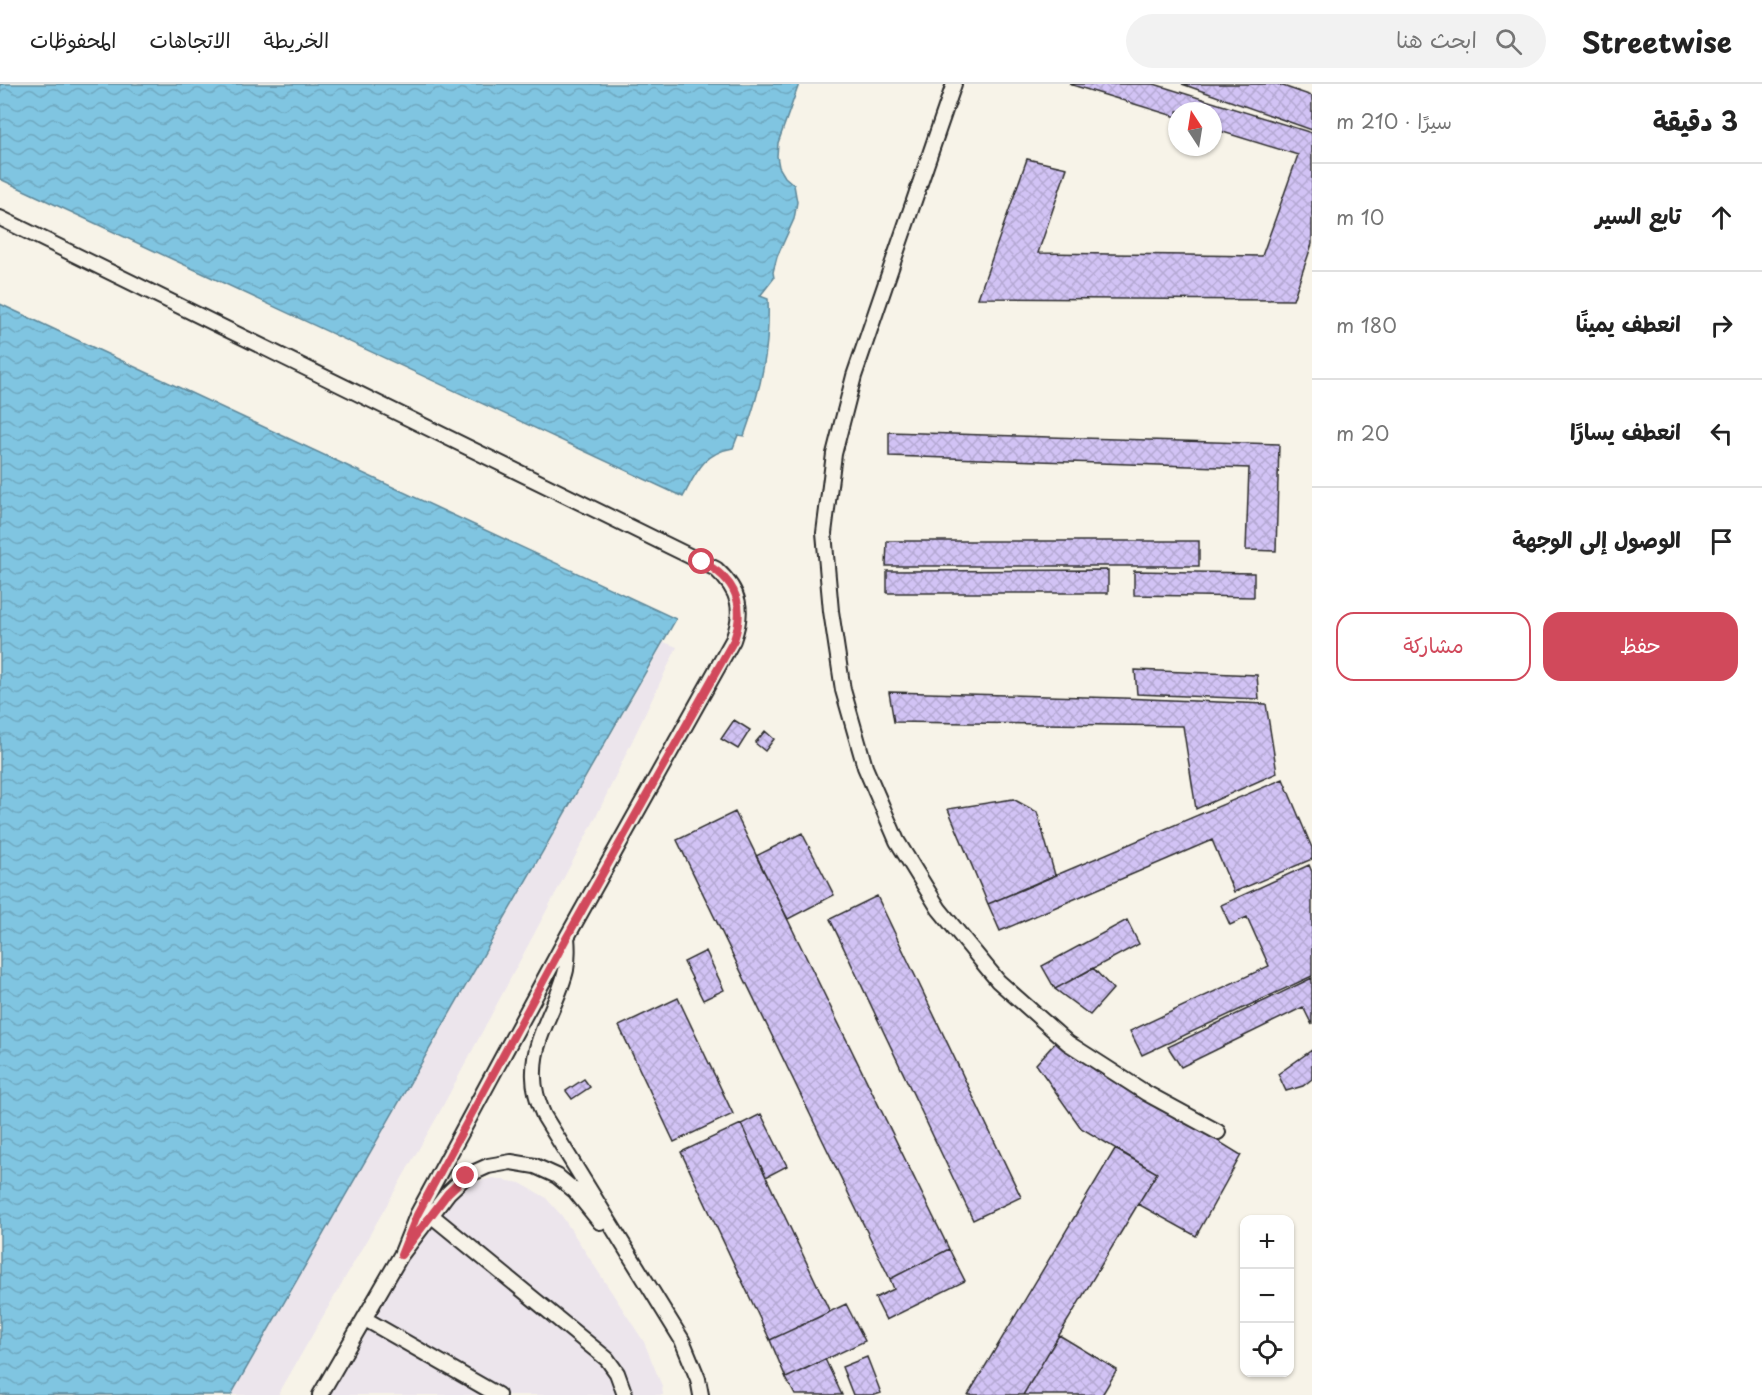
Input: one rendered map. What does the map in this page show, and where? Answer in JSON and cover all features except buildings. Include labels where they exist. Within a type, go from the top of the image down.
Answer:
[{"type":"lane","points":[[954,84],[854,376],[834,454],[824,533],[831,611],[843,690],[865,767],[897,841],[939,909],[998,981],[1068,1043],[1146,1093],[1218,1131]]},
{"type":"lane","points":[[0,218],[716,569],[728,580],[736,594],[740,609],[739,625],[734,640],[567,937],[417,1215],[401,1255]]},
{"type":"lane","points":[[567,937],[566,971],[536,1049],[534,1072],[536,1095],[544,1116],[682,1340],[698,1379],[701,1395]]},
{"type":"lane","points":[[320,1395],[401,1255],[448,1193],[466,1176],[488,1166],[511,1162],[535,1166],[557,1176],[575,1191],[631,1258]]},
{"type":"lane","points":[[431,1215],[608,1359],[617,1373],[625,1395]]},
{"type":"lane","points":[[365,1318],[498,1395]]},
{"type":"shaded area","points":[[664,642],[677,647],[594,821],[437,1117],[278,1395],[231,1395]]},
{"type":"shaded area","points":[[493,1178],[520,1183],[545,1197],[562,1216],[644,1342],[662,1386],[663,1395],[328,1395],[436,1204],[465,1184]]},
{"type":"water","points":[[0,84],[799,84],[778,143],[777,156],[779,167],[794,185],[797,202],[794,219],[777,257],[773,272],[774,278],[760,296],[768,299],[766,352],[760,385],[744,436],[738,435],[733,448],[714,454],[707,459],[683,497],[0,179]]},
{"type":"water","points":[[0,304],[676,619],[231,1395],[0,1395]]},
{"type":"route","points":[[466,1176],[448,1193],[401,1255],[417,1215],[567,937],[734,640],[739,625],[740,609],[736,594],[728,580],[716,569],[702,562]]}]
